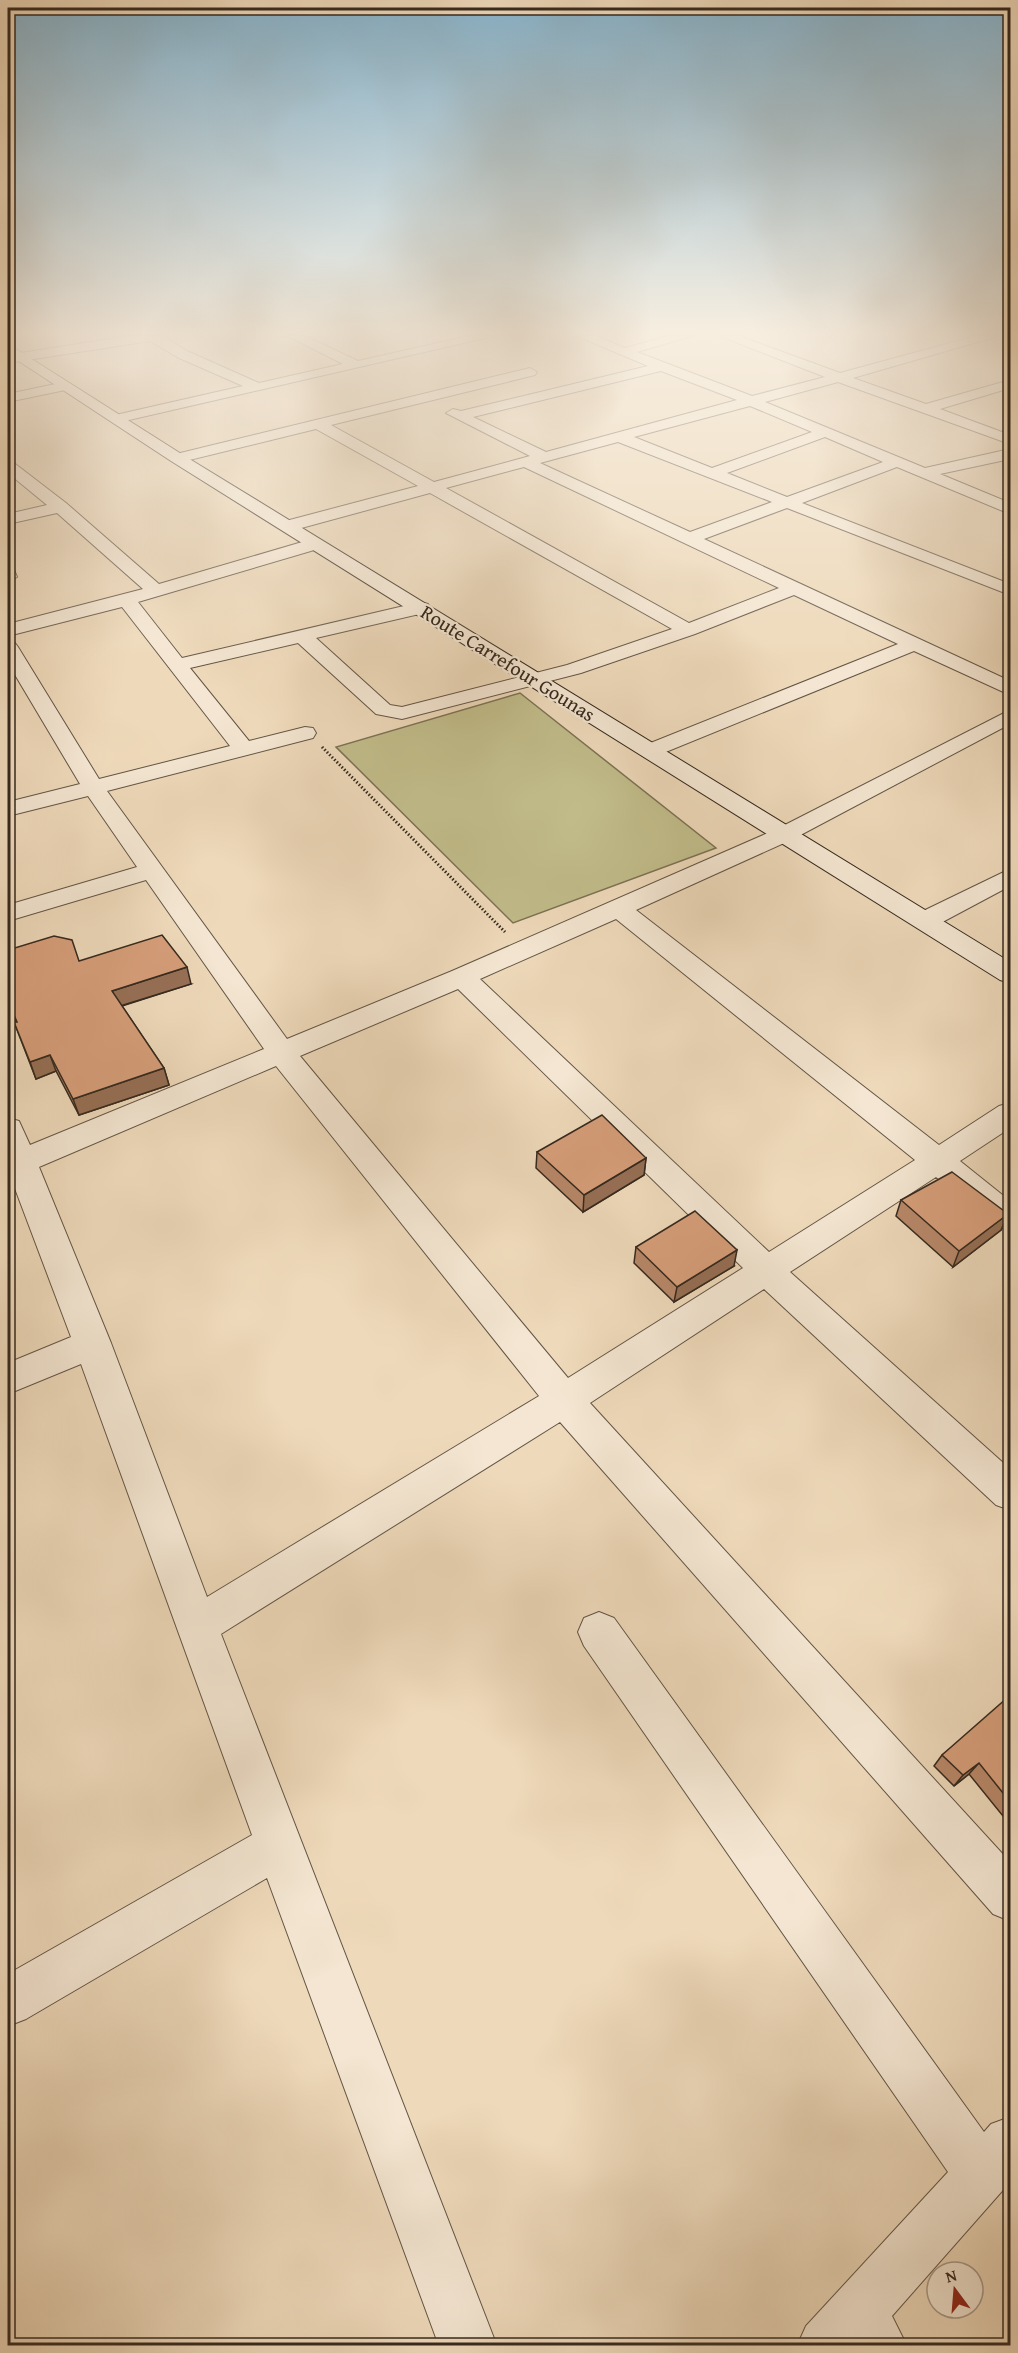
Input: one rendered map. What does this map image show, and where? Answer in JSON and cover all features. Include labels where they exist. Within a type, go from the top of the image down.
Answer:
[{"type":"main road","name":"Route Carrefour Gounas","points":[[158,446],[1011,974]]},
{"type":"street","points":[[177,458],[228,446]]},
{"type":"street","points":[[359,446],[688,630]]},
{"type":"street","points":[[522,446],[545,457]]},
{"type":"street","points":[[288,526],[587,446]]},
{"type":"street","points":[[641,446],[1011,590]]},
{"type":"street","points":[[710,474],[787,446]]},
{"type":"street","points":[[858,446],[1011,509]]},
{"type":"street","points":[[924,473],[1011,454]]},
{"type":"street","points":[[526,462],[792,589],[1011,689]]},
{"type":"street","points":[[688,539],[897,462]]},
{"type":"street","points":[[8,466],[15,478],[60,507],[156,591]]},
{"type":"street","points":[[8,519],[60,507]]},
{"type":"street","points":[[8,630],[126,600],[315,544]]},
{"type":"street","points":[[303,637],[383,710],[392,713],[535,680],[688,630],[792,589]]},
{"type":"street","points":[[126,600],[243,748]]},
{"type":"street","points":[[178,665],[421,608]]},
{"type":"street","points":[[651,751],[914,644]]},
{"type":"street","points":[[8,647],[93,787],[281,1052],[564,1400],[1011,1897]]},
{"type":"street","points":[[468,2346],[278,1845],[199,1625],[93,1343],[12,1152],[281,1052],[523,950],[785,834],[1011,716]]},
{"type":"street","points":[[8,809],[243,748],[312,739]]},
{"type":"street","points":[[8,913],[151,871]]},
{"type":"street","points":[[926,920],[1011,876]]},
{"type":"street","points":[[618,908],[1011,1218]]},
{"type":"street","points":[[462,976],[767,1271],[1011,1493]]},
{"type":"street","points":[[199,1625],[564,1400],[1011,1114]]},
{"type":"street","points":[[8,1379],[93,1343]]},
{"type":"street","points":[[599,1632],[996,2159],[853,2335]]},
{"type":"street","points":[[8,2001],[278,1845]]},
{"type":"path","points":[[312,739],[523,950]]},
{"type":"shaded area","points":[[520,693],[716,848],[513,923],[336,747]]},
{"type":"building","points":[[162,935],[187,967],[112,991],[164,1068],[73,1099],[50,1055],[30,1062],[8,1001],[8,950],[54,936],[72,940],[79,961]]},
{"type":"building","points":[[602,1115],[646,1158],[584,1195],[537,1152]]},
{"type":"building","points":[[952,1172],[1008,1214],[959,1251],[901,1200]]},
{"type":"building","points":[[695,1211],[737,1250],[677,1287],[636,1247]]},
{"type":"building","points":[[1007,1698],[1011,1701],[1011,1803],[979,1763],[963,1775],[942,1755]]}]
